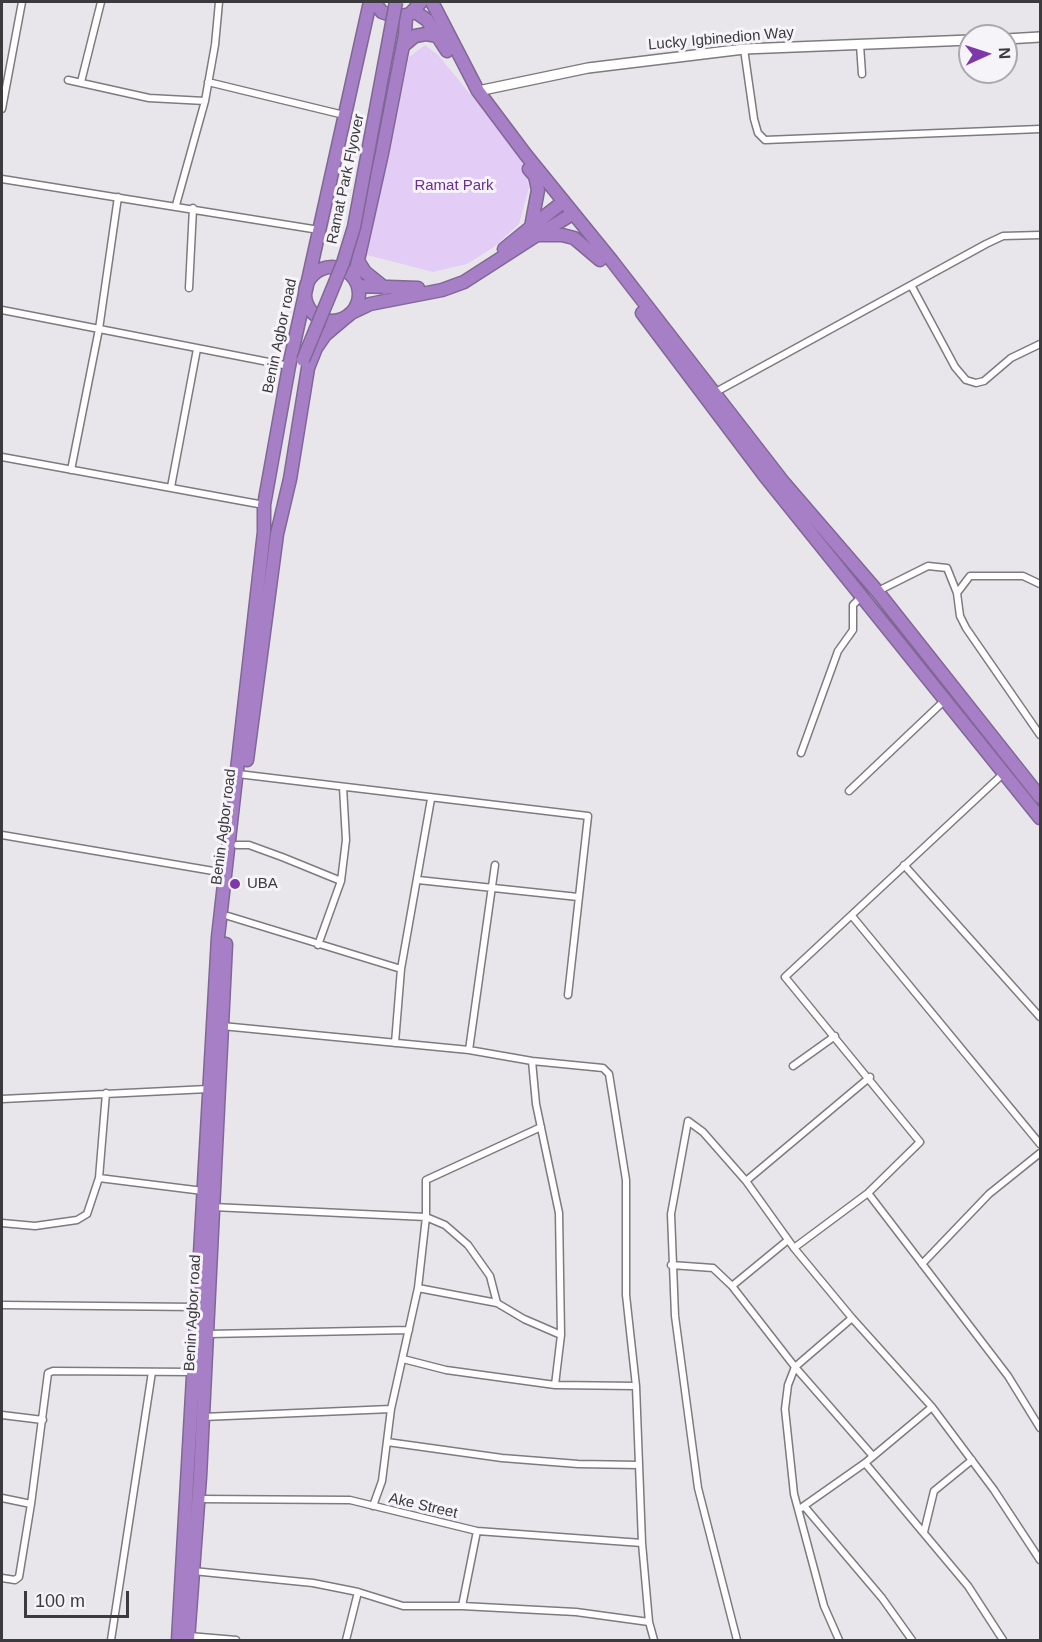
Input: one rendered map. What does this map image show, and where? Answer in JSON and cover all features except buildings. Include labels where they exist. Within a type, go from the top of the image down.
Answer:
[{"type":"highway","points":[[372,2],[387,15],[414,9]]},
{"type":"highway","name":"Benin Agbor road","points":[[185,1639],[193,1571],[208,1334],[228,916],[237,845],[264,532],[264,505],[296,361],[306,287],[372,2]]},
{"type":"highway","name":"Ramat Park Flyover","points":[[264,532],[296,361],[336,262],[346,226],[388,2]]},
{"type":"highway","name":"Ramat Park Flyover","points":[[277,534],[296,361],[343,263],[354,227],[396,2]]},
{"type":"highway","points":[[432,2],[478,91],[560,204]]},
{"type":"highway","points":[[414,9],[427,20],[438,36],[471,92],[667,342],[764,475],[1041,818]]},
{"type":"highway","points":[[414,9],[403,46],[358,261],[356,282],[358,301],[351,314],[336,321],[321,319],[309,308],[305,297],[306,287],[314,274],[327,267],[342,268],[356,282],[386,289],[408,290],[440,284],[464,275],[534,231],[570,216]]},
{"type":"highway","points":[[403,46],[415,36],[426,34],[438,36]]},
{"type":"highway","points":[[534,231],[538,190],[535,176]]},
{"type":"highway","points":[[534,231],[560,204]]},
{"type":"highway","points":[[570,216],[600,260],[640,310],[713,393],[797,499],[877,591],[1041,797]]},
{"type":"highway","points":[[534,231],[574,238],[600,260]]},
{"type":"highway","name":"Benin Agbor road","points":[[185,1639],[202,1191],[225,873],[277,534],[290,479],[308,368],[316,348],[325,335],[351,314],[370,304],[442,290],[464,282],[534,231]]},
{"type":"highway","points":[[358,261],[376,284],[386,289]]},
{"type":"street","points":[[2,109],[22,2]]},
{"type":"street","points":[[81,82],[101,2]]},
{"type":"street","points":[[176,205],[205,101],[215,45],[219,2]]},
{"type":"street","points":[[1018,38],[1041,37]]},
{"type":"street","name":"Lucky Igbinedion Way","points":[[478,91],[588,68],[744,49],[958,41]]},
{"type":"street","points":[[860,45],[862,74]]},
{"type":"street","points":[[744,49],[754,119],[758,133],[765,140],[1041,129]]},
{"type":"street","points":[[68,80],[149,98],[205,101]]},
{"type":"street","points":[[208,82],[344,115]]},
{"type":"street","points":[[2,179],[176,205],[319,230]]},
{"type":"street","points":[[71,470],[99,329],[118,197]]},
{"type":"street","points":[[189,288],[193,208]]},
{"type":"street","points":[[713,393],[1004,236],[1041,236]]},
{"type":"street","points":[[911,285],[955,367],[966,380],[976,383],[984,381],[1011,358],[1041,344]]},
{"type":"street","points":[[2,310],[197,349],[296,361]]},
{"type":"street","points":[[171,487],[197,349]]},
{"type":"street","points":[[2,457],[264,505]]},
{"type":"street","points":[[877,591],[928,566],[937,565],[947,568],[957,593],[960,616],[966,628],[1041,735]]},
{"type":"street","points":[[957,593],[970,576],[1023,576],[1041,584]]},
{"type":"street","points":[[801,753],[838,651],[854,630],[853,605],[862,595]]},
{"type":"street","points":[[849,791],[945,700]]},
{"type":"street","points":[[794,1248],[868,1193],[920,1142],[870,1077],[785,977],[1005,772]]},
{"type":"street","points":[[242,774],[431,799],[588,816],[568,995]]},
{"type":"street","points":[[318,945],[341,881],[346,840],[343,787]]},
{"type":"street","points":[[395,1043],[401,969],[431,799]]},
{"type":"street","points":[[2,835],[225,873]]},
{"type":"street","points":[[237,845],[249,845],[282,856],[341,881]]},
{"type":"street","points":[[469,1050],[494,887],[495,865]]},
{"type":"street","points":[[904,865],[1041,1017]]},
{"type":"street","points":[[418,880],[578,897]]},
{"type":"street","points":[[228,916],[401,969]]},
{"type":"street","points":[[852,916],[1041,1144]]},
{"type":"street","points":[[221,1025],[469,1050],[532,1061],[603,1068],[612,1081],[626,1180],[626,1296],[636,1386],[642,1543],[649,1622],[654,1641]]},
{"type":"street","points":[[793,1066],[835,1036]]},
{"type":"street","points":[[532,1061],[536,1104],[559,1214],[561,1335],[555,1385]]},
{"type":"street","points":[[746,1181],[870,1077]]},
{"type":"street","points":[[2,1099],[208,1089]]},
{"type":"street","points":[[2,1223],[35,1226],[77,1220],[87,1214],[99,1178],[106,1093]]},
{"type":"street","points":[[737,1641],[698,1488],[681,1368],[671,1265],[671,1214],[688,1121],[704,1132],[746,1181],[794,1248],[852,1318],[932,1407],[972,1460],[1041,1560]]},
{"type":"street","points":[[373,1506],[382,1481],[392,1409],[418,1288],[426,1217],[426,1180],[541,1127]]},
{"type":"street","points":[[922,1264],[988,1194],[1041,1154]]},
{"type":"street","points":[[99,1178],[202,1191]]},
{"type":"street","points":[[868,1193],[1008,1376],[1041,1428]]},
{"type":"street","points":[[213,1207],[426,1217],[445,1225],[468,1245],[490,1276],[497,1303]]},
{"type":"street","points":[[732,1286],[788,1240]]},
{"type":"street","points":[[671,1265],[713,1268],[732,1286],[795,1366],[872,1455]]},
{"type":"street","points":[[418,1288],[497,1303],[524,1319],[561,1335]]},
{"type":"street","points":[[2,1305],[197,1307]]},
{"type":"street","points":[[839,1641],[824,1606],[801,1508],[794,1494],[785,1409],[788,1385],[795,1366],[852,1318]]},
{"type":"street","points":[[208,1334],[409,1330]]},
{"type":"street","points":[[403,1359],[446,1370],[555,1385],[636,1386]]},
{"type":"street","points":[[2,1578],[15,1580],[19,1577],[50,1371],[195,1372]]},
{"type":"street","points":[[111,1641],[152,1372]]},
{"type":"street","points":[[801,1508],[865,1463],[932,1407]]},
{"type":"street","points":[[203,1417],[392,1409]]},
{"type":"street","points":[[2,1415],[43,1420]]},
{"type":"street","points":[[387,1442],[502,1458],[578,1464],[639,1465]]},
{"type":"street","points":[[924,1532],[934,1491],[972,1460]]},
{"type":"street","points":[[865,1463],[904,1513],[924,1532],[968,1586],[1003,1641]]},
{"type":"street","points":[[2,1498],[31,1503]]},
{"type":"street","name":"Ake Street","points":[[198,1499],[350,1500],[477,1531],[642,1543]]},
{"type":"street","points":[[801,1508],[882,1598],[912,1641]]},
{"type":"street","points":[[462,1605],[477,1531]]},
{"type":"street","points":[[193,1571],[313,1583],[358,1592],[403,1606],[462,1605],[576,1612],[649,1622]]},
{"type":"street","points":[[346,1641],[358,1592]]},
{"type":"street","points":[[185,1639],[236,1641]]},
{"type":"green space","name":"Ramat Park","points":[[425,45],[438,55],[514,147],[524,163],[529,188],[519,224],[494,247],[467,264],[433,272],[367,255],[409,57]]},
{"type":"place","name":"UBA","points":[[235,884]]}]
